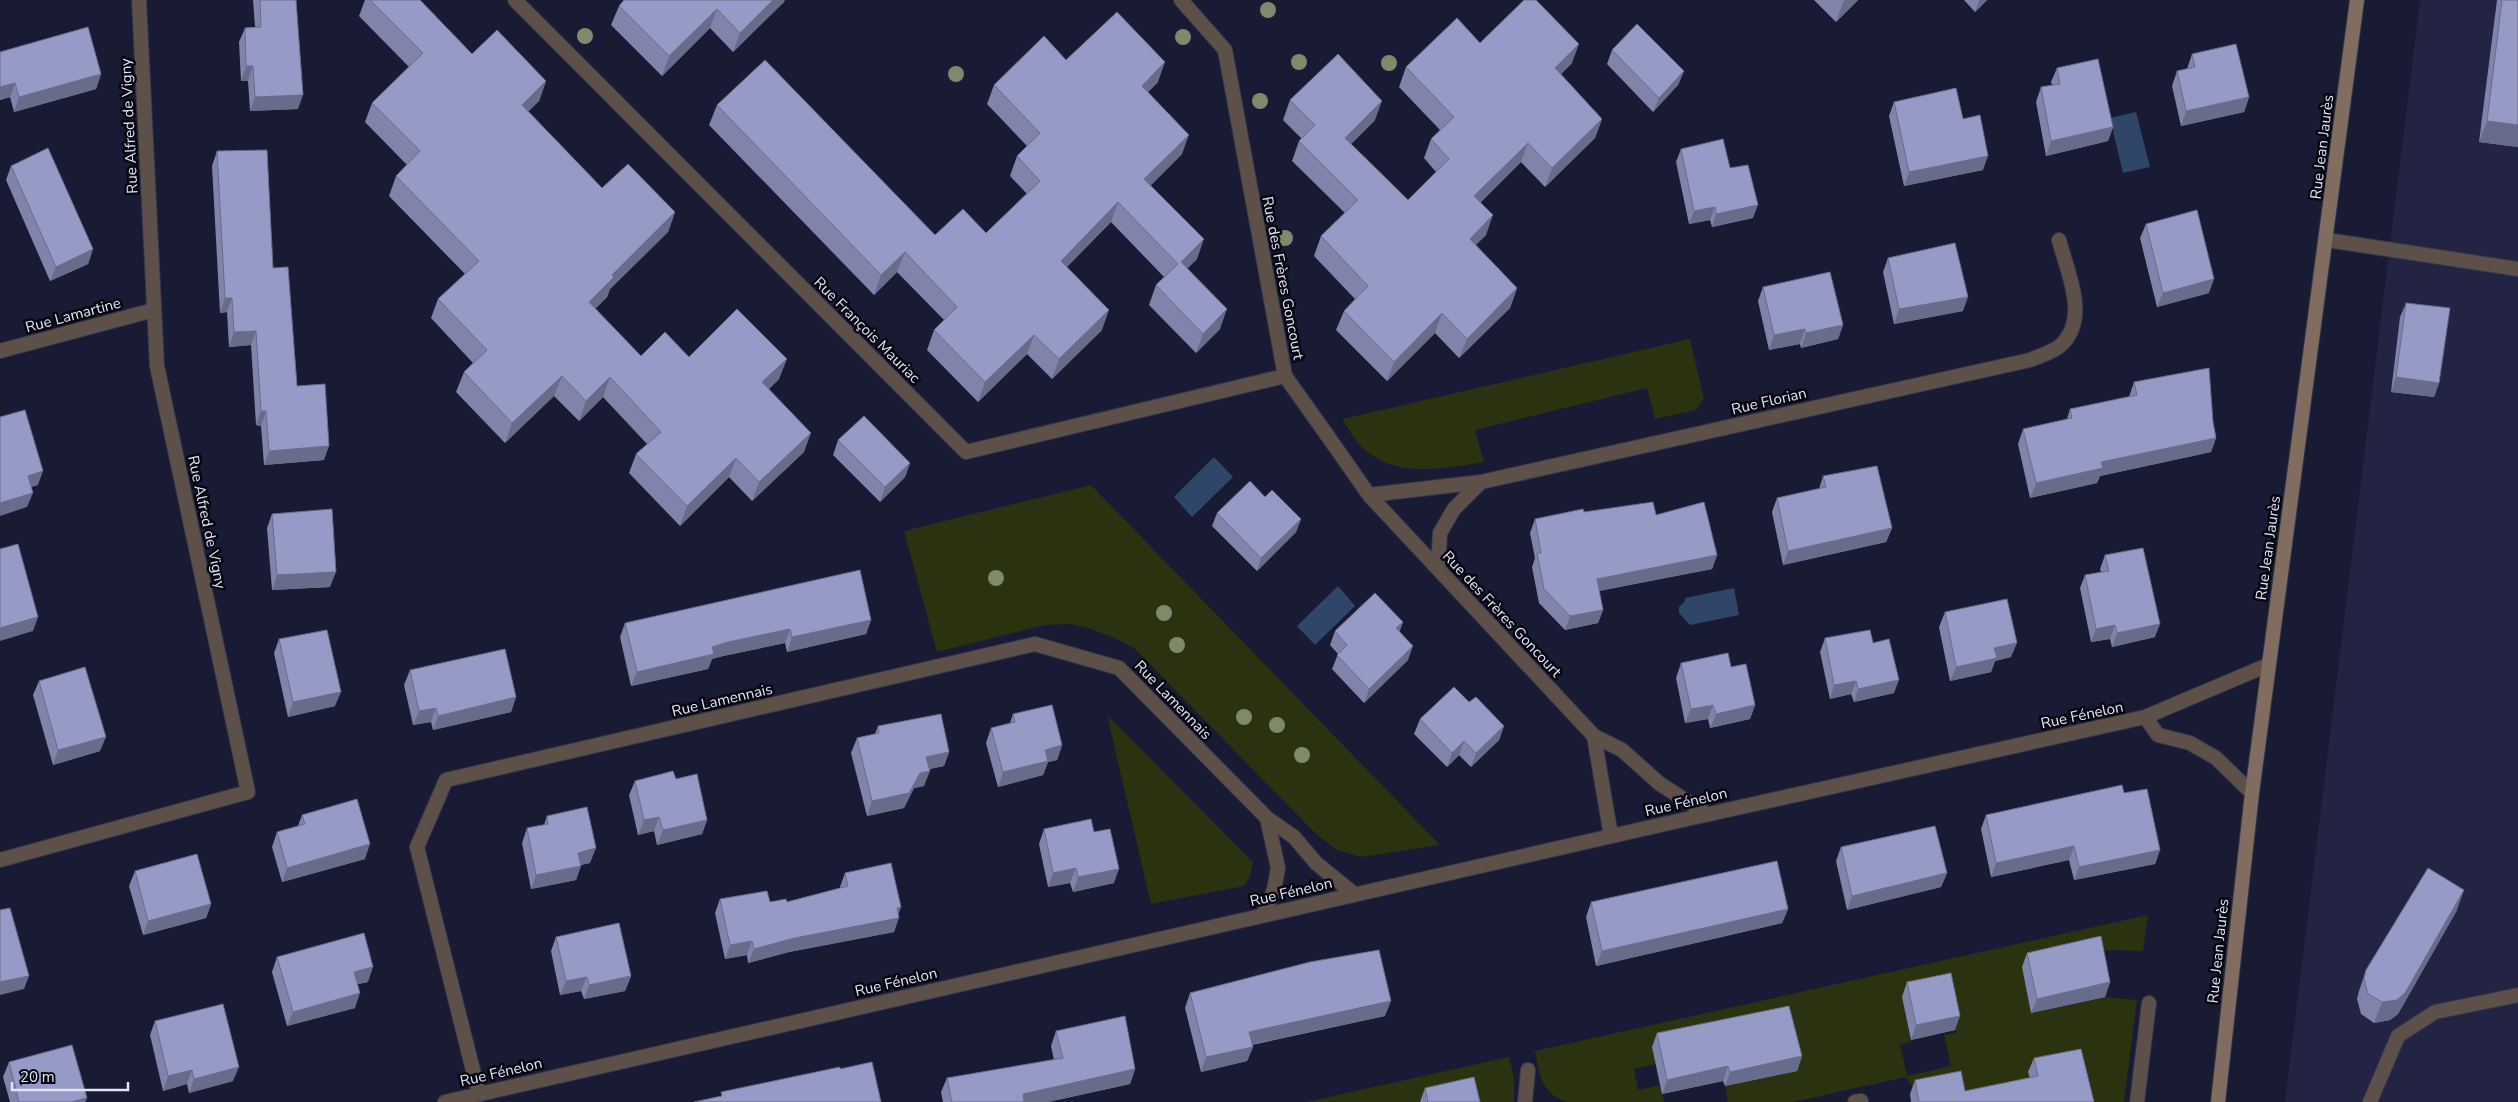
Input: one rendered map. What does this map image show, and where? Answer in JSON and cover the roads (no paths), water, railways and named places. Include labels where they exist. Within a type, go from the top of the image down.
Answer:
[{"type":"main road","name":"Rue Jean Jaurès","points":[[2218,1102],[2268,665],[2358,0]]},
{"type":"street","name":"Rue Alfred de Vigny","points":[[0,860],[248,792],[157,366],[139,0]]},
{"type":"street","name":"Rue François Mauriac","points":[[514,0],[966,452],[1285,376]]},
{"type":"street","name":"Rue des Frères Goncourt","points":[[1181,0],[1225,50],[1285,376],[1369,495],[1594,736]]},
{"type":"street","name":"Rue Florian","points":[[1369,495],[1481,482],[2030,360],[2060,346],[2073,331],[2076,306],[2059,240]]},
{"type":"street","points":[[2326,240],[2518,269]]},
{"type":"street","name":"Rue Lamartine","points":[[0,352],[154,310]]},
{"type":"street","points":[[1438,569],[1440,533],[1454,509],[1481,482]]},
{"type":"street","name":"Rue Lamennais","points":[[479,1094],[417,847],[446,780],[1035,644],[1119,668],[1267,818]]},
{"type":"street","name":"Rue Fénelon","points":[[445,1102],[1707,814],[2145,717],[2268,665]]},
{"type":"street","points":[[2145,717],[2158,734],[2190,742],[2216,758],[2252,793]]},
{"type":"street","points":[[1594,736],[1622,750],[1660,784],[1707,814]]},
{"type":"street","points":[[1594,736],[1611,836]]},
{"type":"street","points":[[1267,818],[1294,837],[1316,863],[1354,894]]},
{"type":"street","points":[[1263,915],[1274,890],[1278,868],[1267,818]]},
{"type":"street","points":[[2370,1102],[2398,1036],[2435,1012],[2518,995]]},
{"type":"street","points":[[2137,1102],[2149,1003]]},
{"type":"street","points":[[1525,1102],[1528,1070]]}]
